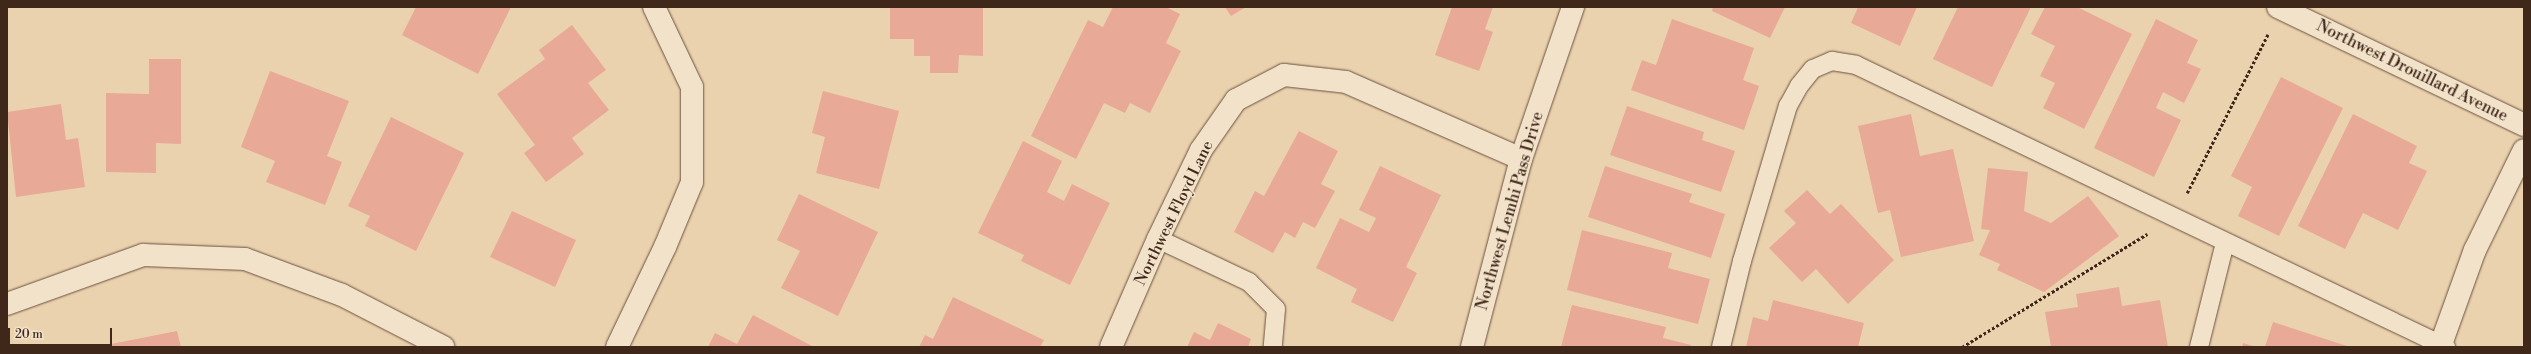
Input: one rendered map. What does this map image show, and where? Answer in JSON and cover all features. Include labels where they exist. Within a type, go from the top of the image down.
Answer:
[{"type":"street","points":[[617,347],[664,247],[692,182],[692,87],[654,7]]},
{"type":"street","name":"Northwest Lemhi Pass Drive","points":[[1472,347],[1520,159],[1573,7]]},
{"type":"street","name":"Northwest Drouillard Avenue","points":[[2278,7],[2524,125]]},
{"type":"street","name":"Northwest Floyd Lane","points":[[1111,347],[1158,239],[1201,150],[1236,100],[1284,75],[1346,82],[1520,159]]},
{"type":"street","points":[[2442,346],[2475,250],[2524,150]]},
{"type":"street","points":[[7,304],[143,255],[245,259],[342,296],[443,347]]},
{"type":"lane","points":[[1721,347],[1742,262],[1788,106],[1799,86],[1812,69],[1832,61],[1856,66],[1896,84],[2442,346]]},
{"type":"lane","points":[[1158,239],[1249,282],[1276,309],[1273,347]]},
{"type":"lane","points":[[2199,347],[2225,243]]},
{"type":"building","points":[[416,7],[511,7],[478,74],[402,35]]},
{"type":"building","points":[[890,7],[983,7],[983,56],[959,55],[958,73],[930,73],[930,56],[914,56],[914,39],[890,39]]},
{"type":"building","points":[[1113,7],[1166,7],[1180,14],[1166,43],[1181,51],[1150,113],[1130,103],[1125,113],[1104,103],[1076,159],[1031,136],[1088,20],[1103,27]]},
{"type":"building","points":[[1225,7],[1246,7],[1231,16]]},
{"type":"building","points":[[1452,7],[1493,7],[1485,29],[1493,32],[1479,71],[1435,55]]},
{"type":"building","points":[[1713,7],[1785,7],[1770,38],[1712,11]]},
{"type":"building","points":[[1858,7],[1917,7],[1900,46],[1851,23]]},
{"type":"building","points":[[1958,7],[2031,7],[1992,87],[1933,59]]},
{"type":"building","points":[[2045,7],[2077,7],[2132,34],[2084,129],[2043,108],[2055,83],[2040,76],[2055,46],[2031,34]]},
{"type":"building","points":[[1672,19],[1754,48],[1743,80],[1759,86],[1744,130],[1631,90],[1642,60],[1656,65]]},
{"type":"building","points":[[2156,19],[2198,40],[2187,63],[2201,69],[2184,103],[2163,92],[2156,108],[2181,120],[2154,177],[2094,148]]},
{"type":"building","points":[[572,25],[606,70],[588,83],[609,110],[572,138],[584,154],[546,182],[524,153],[535,145],[497,94],[545,59],[539,50]]},
{"type":"building","points":[[149,59],[181,59],[181,144],[156,143],[156,173],[106,172],[106,93],[149,94]]},
{"type":"building","points":[[270,71],[349,101],[327,156],[342,162],[325,205],[266,182],[275,161],[241,147]]},
{"type":"building","points":[[2281,77],[2343,108],[2279,236],[2238,216],[2252,187],[2231,176]]},
{"type":"building","points":[[823,91],[899,111],[879,189],[816,173],[825,137],[812,133]]},
{"type":"building","points":[[61,104],[66,140],[78,138],[85,187],[16,197],[7,112]]},
{"type":"building","points":[[1627,106],[1704,132],[1702,140],[1735,151],[1721,192],[1610,155]]},
{"type":"building","points":[[1911,114],[1920,156],[1953,149],[1974,241],[1901,257],[1890,210],[1878,213],[1858,126]]},
{"type":"building","points":[[2353,114],[2417,146],[2409,163],[2427,171],[2398,230],[2363,213],[2345,249],[2298,226]]},
{"type":"building","points":[[391,117],[464,153],[416,251],[365,226],[370,216],[348,206]]},
{"type":"building","points":[[1299,131],[1338,151],[1321,184],[1335,191],[1315,228],[1303,222],[1295,238],[1285,232],[1273,253],[1234,232],[1255,191],[1264,196]]},
{"type":"building","points":[[1023,141],[1062,161],[1047,192],[1064,201],[1072,184],[1110,203],[1070,285],[1021,261],[1024,255],[978,233]]},
{"type":"building","points":[[1380,166],[1441,195],[1406,267],[1417,273],[1393,322],[1351,302],[1357,289],[1316,268],[1340,218],[1369,232],[1376,218],[1359,210]]},
{"type":"building","points":[[1605,166],[1692,194],[1689,202],[1725,214],[1711,258],[1588,217]]},
{"type":"building","points":[[1988,168],[2028,172],[2024,211],[2051,223],[2088,196],[2119,236],[2044,292],[1997,270],[2000,264],[1979,255],[1990,230],[1981,229]]},
{"type":"building","points":[[1807,190],[1830,214],[1841,204],[1894,260],[1848,304],[1816,269],[1802,282],[1769,248],[1796,223],[1784,211]]},
{"type":"building","points":[[799,194],[878,232],[838,316],[781,288],[800,251],[777,240]]},
{"type":"building","points":[[512,211],[576,240],[555,287],[490,257]]},
{"type":"building","points":[[1582,230],[1672,253],[1668,268],[1710,279],[1698,324],[1567,290]]},
{"type":"building","points":[[2119,287],[2122,306],[2160,300],[2168,347],[2051,347],[2045,312],[2078,307],[2076,294]]},
{"type":"building","points":[[953,297],[1044,340],[1040,347],[919,347],[925,335],[933,339]]},
{"type":"building","points":[[1773,300],[1864,323],[1858,347],[1746,347],[1753,317],[1768,321]]},
{"type":"building","points":[[1572,305],[1666,327],[1663,338],[1691,345],[1690,347],[1561,347]]},
{"type":"building","points":[[753,315],[814,347],[708,347],[715,333],[737,344]]},
{"type":"building","points":[[2273,322],[2350,347],[2265,347]]},
{"type":"building","points":[[1218,323],[1251,339],[1248,347],[1187,347],[1194,332],[1210,340]]},
{"type":"building","points":[[177,331],[181,347],[101,347],[101,346]]},
{"type":"building","points":[[2243,343],[2256,347],[2242,347]]}]
